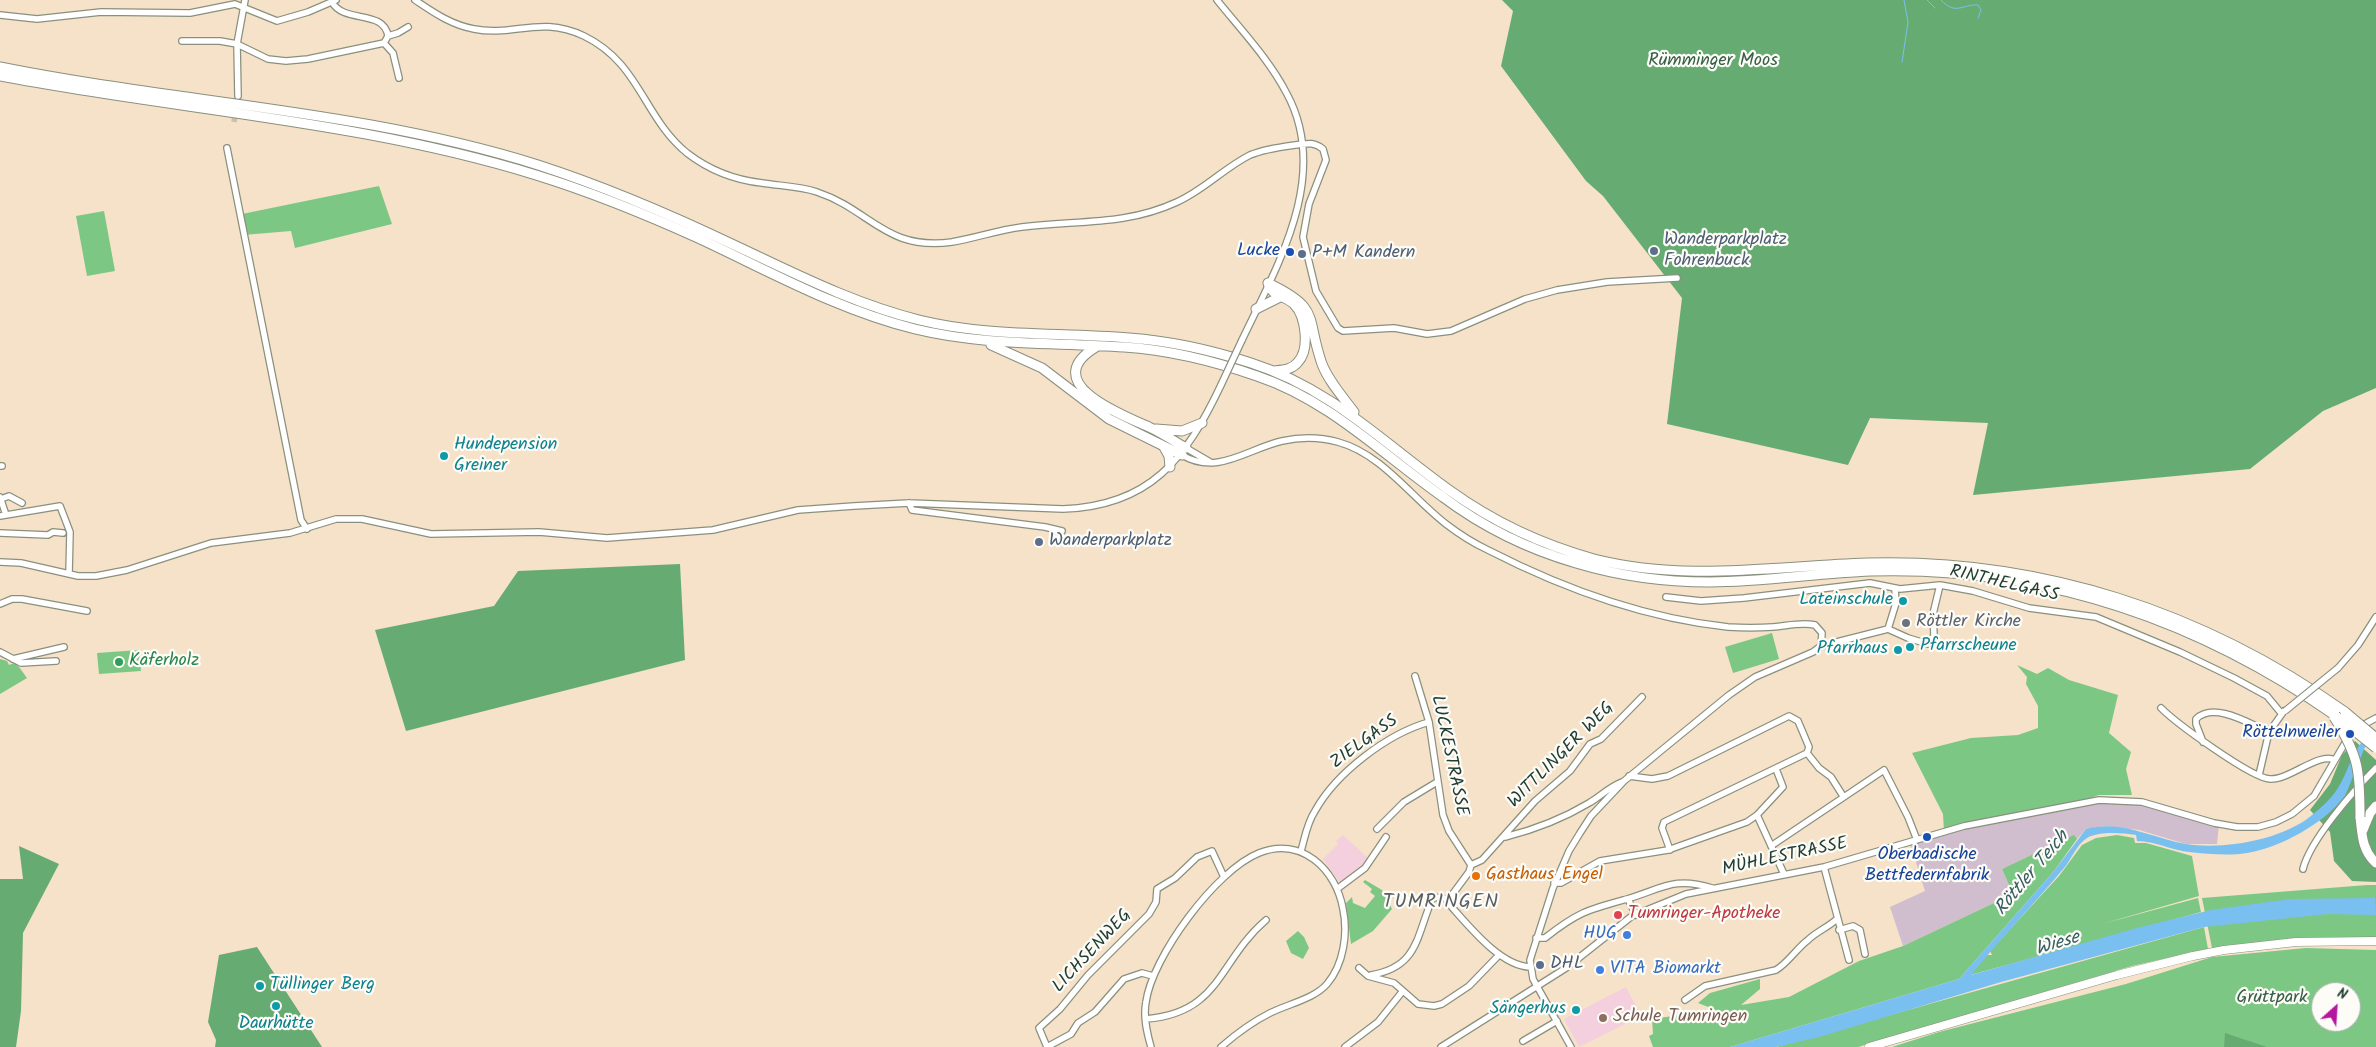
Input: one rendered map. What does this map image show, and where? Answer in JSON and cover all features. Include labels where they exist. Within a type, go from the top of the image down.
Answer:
[{"type":"highway","points":[[0,67],[86,83],[355,122],[482,149],[544,167],[620,194],[846,296],[920,320],[965,329],[1006,334],[1124,337],[1162,341],[1192,346],[1273,371],[1315,391],[1359,419],[1446,488],[1512,528],[1556,547],[1594,559],[1676,571],[1757,571],[1862,564],[2020,573],[2112,595],[2180,619],[2257,656],[2336,714],[2376,748]]},
{"type":"highway","points":[[0,76],[85,92],[363,134],[495,163],[542,177],[616,204],[873,317],[918,330],[984,342],[1151,350],[1190,356],[1265,378],[1333,413],[1446,500],[1502,533],[1534,549],[1610,572],[1676,582],[1743,581],[1869,571],[1948,569],[2073,592],[2148,615],[2254,663],[2376,738]]},
{"type":"highway","points":[[1268,283],[1272,292],[1294,304],[1303,322],[1304,348],[1302,358],[1293,366],[1273,371]]},
{"type":"highway","points":[[1268,283],[1295,296],[1304,306],[1312,321],[1323,366],[1330,380],[1359,419]]},
{"type":"highway","points":[[1256,309],[1280,297]]},
{"type":"highway","points":[[984,342],[1042,368],[1109,419],[1162,444],[1184,451]]},
{"type":"highway","points":[[1096,346],[1083,354],[1076,364],[1078,383],[1099,402],[1113,411],[1151,428],[1184,451]]},
{"type":"highway","points":[[1151,428],[1182,431],[1202,423]]},
{"type":"highway","points":[[1162,444],[1170,456],[1170,468]]},
{"type":"highway","points":[[2336,714],[2353,749],[2356,760],[2359,772],[2362,833],[2366,852],[2376,863]]},
{"type":"highway","points":[[2362,833],[2370,813],[2376,806]]},
{"type":"main road","points":[[1869,1047],[1878,1046],[2117,975],[2193,956],[2224,950],[2296,942],[2376,941]]},
{"type":"street","points":[[414,0],[449,21],[474,29],[502,30],[538,25],[553,26],[583,36],[611,53],[624,66],[665,130],[688,153],[704,164],[740,179],[818,192],[843,204],[891,234],[908,240],[926,243],[951,242],[1023,227],[1124,220],[1177,203],[1197,192],[1247,157],[1258,152],[1302,144],[1314,144],[1323,149],[1326,154],[1324,166],[1308,204],[1303,237],[1316,291],[1338,328],[1342,331],[1394,328],[1427,334],[1451,331],[1525,298],[1557,290],[1607,282],[1677,278]]},
{"type":"street","points":[[0,562],[20,563],[69,574],[86,576],[105,575],[211,543],[290,533],[336,520],[362,519],[431,534],[539,532],[627,538],[713,530],[798,510],[909,503],[1063,509],[1116,502],[1130,496],[1156,480],[1170,468],[1184,451],[1202,423],[1268,283],[1294,224],[1300,204],[1303,176],[1302,144],[1297,120],[1288,95],[1253,43],[1217,0]]},
{"type":"street","points":[[0,15],[37,19],[109,12],[190,12],[228,4],[244,3],[270,19],[277,20],[334,1],[342,13],[374,20],[384,26],[388,36]]},
{"type":"street","points":[[238,96],[237,44],[244,3]]},
{"type":"street","points":[[182,41],[204,40],[237,44],[268,59],[286,61],[308,59],[384,43],[388,36],[408,27]]},
{"type":"street","points":[[384,43],[396,60],[399,78]]},
{"type":"street","points":[[226,148],[301,520],[307,529]]},
{"type":"street","points":[[1184,451],[1192,461],[1213,463],[1228,461],[1282,441],[1318,438],[1340,442],[1358,450],[1379,464],[1461,535],[1517,564],[1578,591],[1644,613],[1690,622],[1747,628],[1815,625],[1822,632],[1821,646]]},
{"type":"street","points":[[22,503],[9,496],[0,498],[3,516],[60,506],[70,532],[69,574]]},
{"type":"street","points":[[909,503],[912,510],[1026,524],[1062,531]]},
{"type":"street","points":[[0,533],[48,535],[53,532],[63,533]]},
{"type":"street","name":"RINTHELGASS","points":[[1666,597],[1701,601],[1744,598],[1870,583],[1895,589],[1940,585],[1974,591],[2029,608],[2061,614],[2089,615],[2115,624],[2180,652],[2267,696],[2283,712]]},
{"type":"street","points":[[1571,1047],[1536,985],[1530,967],[1554,883],[1591,816],[1629,776],[1737,689],[1756,677],[1813,652],[1821,646],[1888,629],[1928,644],[1934,636],[1933,614],[1940,585]]},
{"type":"street","points":[[1888,629],[1896,603],[1895,589]]},
{"type":"street","points":[[0,604],[12,599],[22,599],[88,611]]},
{"type":"street","points":[[2259,775],[2269,732],[2283,712],[2338,668],[2358,645],[2376,617]]},
{"type":"street","points":[[13,659],[64,647]]},
{"type":"street","points":[[0,652],[13,659],[31,663],[56,661]]},
{"type":"street","name":"LUCKESTRASSE","points":[[1415,676],[1429,722],[1442,815],[1471,865]]},
{"type":"street","name":"WITTLINGER WEG","points":[[1471,865],[1482,860],[1535,801],[1577,763],[1590,744],[1601,739],[1642,697]]},
{"type":"street","points":[[2160,708],[2203,742],[2264,778],[2276,778],[2322,759],[2334,760]]},
{"type":"street","points":[[2203,742],[2196,719],[2210,712],[2228,716],[2269,732]]},
{"type":"street","points":[[1629,776],[1652,779],[1668,776],[1785,717],[1794,717],[1798,721],[1809,746],[1807,753],[1664,822],[1662,828],[1670,850]]},
{"type":"street","name":"MÜHLESTRASSE","points":[[1441,1047],[1536,985],[1566,968],[1615,928],[1662,902],[1714,888],[1824,867],[1964,826],[2099,800],[2134,801],[2214,824],[2258,827],[2276,822],[2303,806],[2314,796],[2352,731],[2376,718]]},
{"type":"street","name":"ZIELGASS","points":[[1301,851],[1308,824],[1322,799],[1335,784],[1380,747],[1412,727],[1429,722]]},
{"type":"street","points":[[1807,753],[1819,768],[1831,777],[1843,796]]},
{"type":"street","points":[[2303,869],[2305,859],[2317,840],[2376,768]]},
{"type":"street","points":[[1554,883],[1561,883],[1590,866],[1610,858],[1670,850],[1747,822],[1757,815],[1784,787],[1776,769]]},
{"type":"street","points":[[1771,846],[1884,770],[1908,817],[1917,840]]},
{"type":"street","points":[[1504,837],[1523,832],[1580,808],[1610,786],[1624,781]]},
{"type":"street","points":[[1377,829],[1404,802],[1437,782]]},
{"type":"street","points":[[1757,815],[1784,874]]},
{"type":"street","points":[[1338,889],[1366,868],[1386,838]]},
{"type":"street","points":[[1151,1047],[1145,1004],[1153,976],[1172,940],[1224,877],[1250,857],[1260,852],[1286,848],[1301,851],[1313,857],[1330,876],[1338,889],[1345,915],[1345,939],[1336,970],[1321,990],[1253,1022],[1221,1047]]},
{"type":"street","name":"LICHSENWEG","points":[[1047,1047],[1039,1028],[1060,1009],[1088,975],[1149,914],[1156,902],[1156,890],[1175,878],[1197,857],[1212,851],[1224,877]]},
{"type":"street","points":[[1471,865],[1469,872],[1449,898],[1449,904],[1498,954],[1517,965],[1530,967]]},
{"type":"street","points":[[1824,867],[1848,960]]},
{"type":"street","points":[[1538,938],[1545,938],[1579,913],[1628,899],[1667,884],[1694,884],[1714,888]]},
{"type":"street","points":[[1449,898],[1434,897],[1412,952],[1392,975],[1394,983],[1402,992],[1418,1004],[1426,1006],[1442,1004],[1469,986],[1498,954]]},
{"type":"street","points":[[1628,899],[1636,915]]},
{"type":"street","points":[[1685,1000],[1705,986],[1781,967],[1808,939],[1824,931],[1837,919]]},
{"type":"street","points":[[1146,1019],[1177,1013],[1193,1006],[1206,996],[1254,930],[1266,920]]},
{"type":"street","points":[[1839,930],[1853,926],[1860,930],[1865,954]]},
{"type":"street","points":[[1368,976],[1398,967]]},
{"type":"street","points":[[1359,968],[1368,976],[1394,983]]},
{"type":"street","points":[[1047,1047],[1071,1034],[1078,1023],[1099,1008],[1124,979],[1142,973],[1153,976]]},
{"type":"street","points":[[1345,1047],[1378,1022],[1402,992]]},
{"type":"street","points":[[1523,1041],[1557,1021]]},
{"type":"shaded area","points":[[2134,801],[2219,824],[2217,844],[2186,844],[2139,830],[2105,826],[2086,829],[2077,839],[2074,836],[2002,869],[2013,894],[1903,946],[1890,907],[1925,891],[1910,843],[1964,826],[2087,802]]},
{"type":"shaded area","points":[[1343,835],[1370,860],[1341,884],[1323,859],[1338,844],[1336,841]]},
{"type":"shaded area","name":"Schule Tumringen","points":[[1626,987],[1641,1016],[1579,1047],[1564,1019]]},
{"type":"green space","name":"Rümminger Moos","points":[[1502,0],[2376,0],[2376,388],[2323,411],[2250,469],[1973,495],[1988,423],[1870,418],[1848,465],[1667,424],[1682,298],[1603,196],[1586,181],[1501,66],[1513,11]]},
{"type":"green space","points":[[379,186],[392,224],[295,248],[291,231],[243,235],[242,214]]},
{"type":"green space","points":[[104,211],[115,271],[87,276],[76,216]]},
{"type":"green space","points":[[680,564],[685,660],[406,731],[375,630],[494,606],[518,571]]},
{"type":"green space","points":[[1772,633],[1779,659],[1733,673],[1725,647]]},
{"type":"green space","name":"Käferholz","points":[[139,650],[141,671],[99,674],[97,653]]},
{"type":"green space","points":[[0,659],[7,661],[9,665],[14,663],[27,678],[0,694]]},
{"type":"green space","points":[[2017,665],[2037,674],[2048,668],[2069,680],[2118,695],[2109,733],[2131,752],[2126,769],[2132,795],[2099,795],[2061,808],[1944,832],[1943,814],[1912,753],[1971,738],[2018,735],[2038,728],[2038,706],[2026,684],[2027,677]]},
{"type":"green space","points":[[2355,741],[2376,760],[2376,882],[2352,881],[2334,861],[2330,832],[2310,810],[2330,784],[2342,755]]},
{"type":"green space","points":[[2074,835],[2077,839],[2054,871],[1959,979],[1730,1047],[1653,1047],[1649,1036],[1653,1034],[1652,1019],[1716,1010],[1698,1003],[1710,993],[1760,979],[1760,989],[1741,1005],[1789,997],[1859,961],[1903,946],[2013,894],[2002,869]]},
{"type":"green space","points":[[2117,835],[2134,838],[2135,843],[2146,843],[2192,856],[2199,896],[2102,924],[2198,898],[2201,912],[1970,975],[1987,955],[1992,955],[1990,951],[2059,876],[2082,845],[2096,838]]},
{"type":"green space","points":[[19,846],[59,864],[23,933],[21,1011],[16,1047],[0,1047],[0,879],[23,879]]},
{"type":"green space","points":[[1365,880],[1382,890],[1392,909],[1373,931],[1351,944],[1346,903],[1352,897],[1353,903],[1365,908],[1375,896],[1370,892],[1372,889],[1363,882]]},
{"type":"green space","points":[[2376,885],[2376,937],[2295,938],[2212,948],[2202,898]]},
{"type":"green space","points":[[2204,927],[2208,949],[2132,966],[1858,1047],[1776,1047]]},
{"type":"green space","points":[[1298,931],[1304,937],[1309,948],[1303,959],[1291,953],[1286,941]]},
{"type":"green space","points":[[257,947],[322,1047],[215,1047],[216,1040],[208,1022],[219,955]]},
{"type":"green space","name":"Grüttpark","points":[[2306,948],[2376,950],[2376,1047],[1892,1047],[1939,1032],[2126,984],[2212,957]]},
{"type":"green space","points":[[2225,1033],[2267,1047],[2224,1047]]},
{"type":"water","points":[[2367,736],[2376,740],[2365,747],[2345,796],[2314,825],[2274,846],[2247,853],[2218,854],[2182,851],[2150,842],[2137,841],[2136,835],[2130,834],[2105,833],[2087,838],[2080,844],[2064,868],[1971,975],[2137,928],[2211,910],[2291,899],[2375,898],[2376,915],[2328,914],[2204,927],[2001,982],[1819,1037],[1776,1047],[1730,1047],[1959,979],[2054,871],[2086,829],[2112,826],[2136,830],[2186,844],[2217,846],[2269,837],[2300,824],[2323,806],[2332,796],[2342,781],[2354,754]]},
{"type":"waterway","points":[[1902,62],[1908,22],[1904,0]]},
{"type":"waterway","points":[[1927,0],[1935,8]]},
{"type":"waterway","points":[[1941,0],[1946,5],[1955,8],[1978,5],[1981,10],[1978,18]]},
{"type":"tunnel","points":[[234,122],[238,96]]},
{"type":"place","name":"Wanderparkplatz Fohrenbuck","points":[[1654,251]]},
{"type":"place","name":"Lucke","points":[[1290,252]]},
{"type":"place","name":"P+M Kandern","points":[[1302,254]]},
{"type":"place","name":"Hundepension Greiner","points":[[444,456]]},
{"type":"place","name":"Wanderparkplatz","points":[[1039,542]]},
{"type":"place","name":"Lateinschule","points":[[1903,601]]},
{"type":"place","name":"Röttler Kirche","points":[[1906,623]]},
{"type":"place","name":"Pfarrscheune","points":[[1910,647]]},
{"type":"place","name":"Pfarrhaus","points":[[1898,650]]},
{"type":"place","name":"Käferholz","points":[[119,662]]},
{"type":"place","name":"Röttelnweiler","points":[[2350,734]]},
{"type":"place","name":"Oberbadische Bettfedernfabrik","points":[[1927,837]]},
{"type":"place","name":"Gasthaus Engel","points":[[1476,876]]},
{"type":"place","name":"Tumringer-Apotheke","points":[[1618,915]]},
{"type":"place","name":"HUG","points":[[1627,935]]},
{"type":"place","name":"DHL","points":[[1540,965]]},
{"type":"place","name":"VITA Biomarkt","points":[[1600,970]]},
{"type":"place","name":"Tüllinger Berg","points":[[260,986]]},
{"type":"place","name":"Daurhütte","points":[[276,1006]]},
{"type":"place","name":"Sängerhus","points":[[1576,1010]]},
{"type":"place","name":"Schule Tumringen","points":[[1603,1018]]},
{"type":"district","name":"TUMRINGEN","points":[[1441,904]]},
{"type":"water label","name":"Röttler Teich","points":[[2033,874]]},
{"type":"water label","name":"Wiese","points":[[2058,945]]}]
